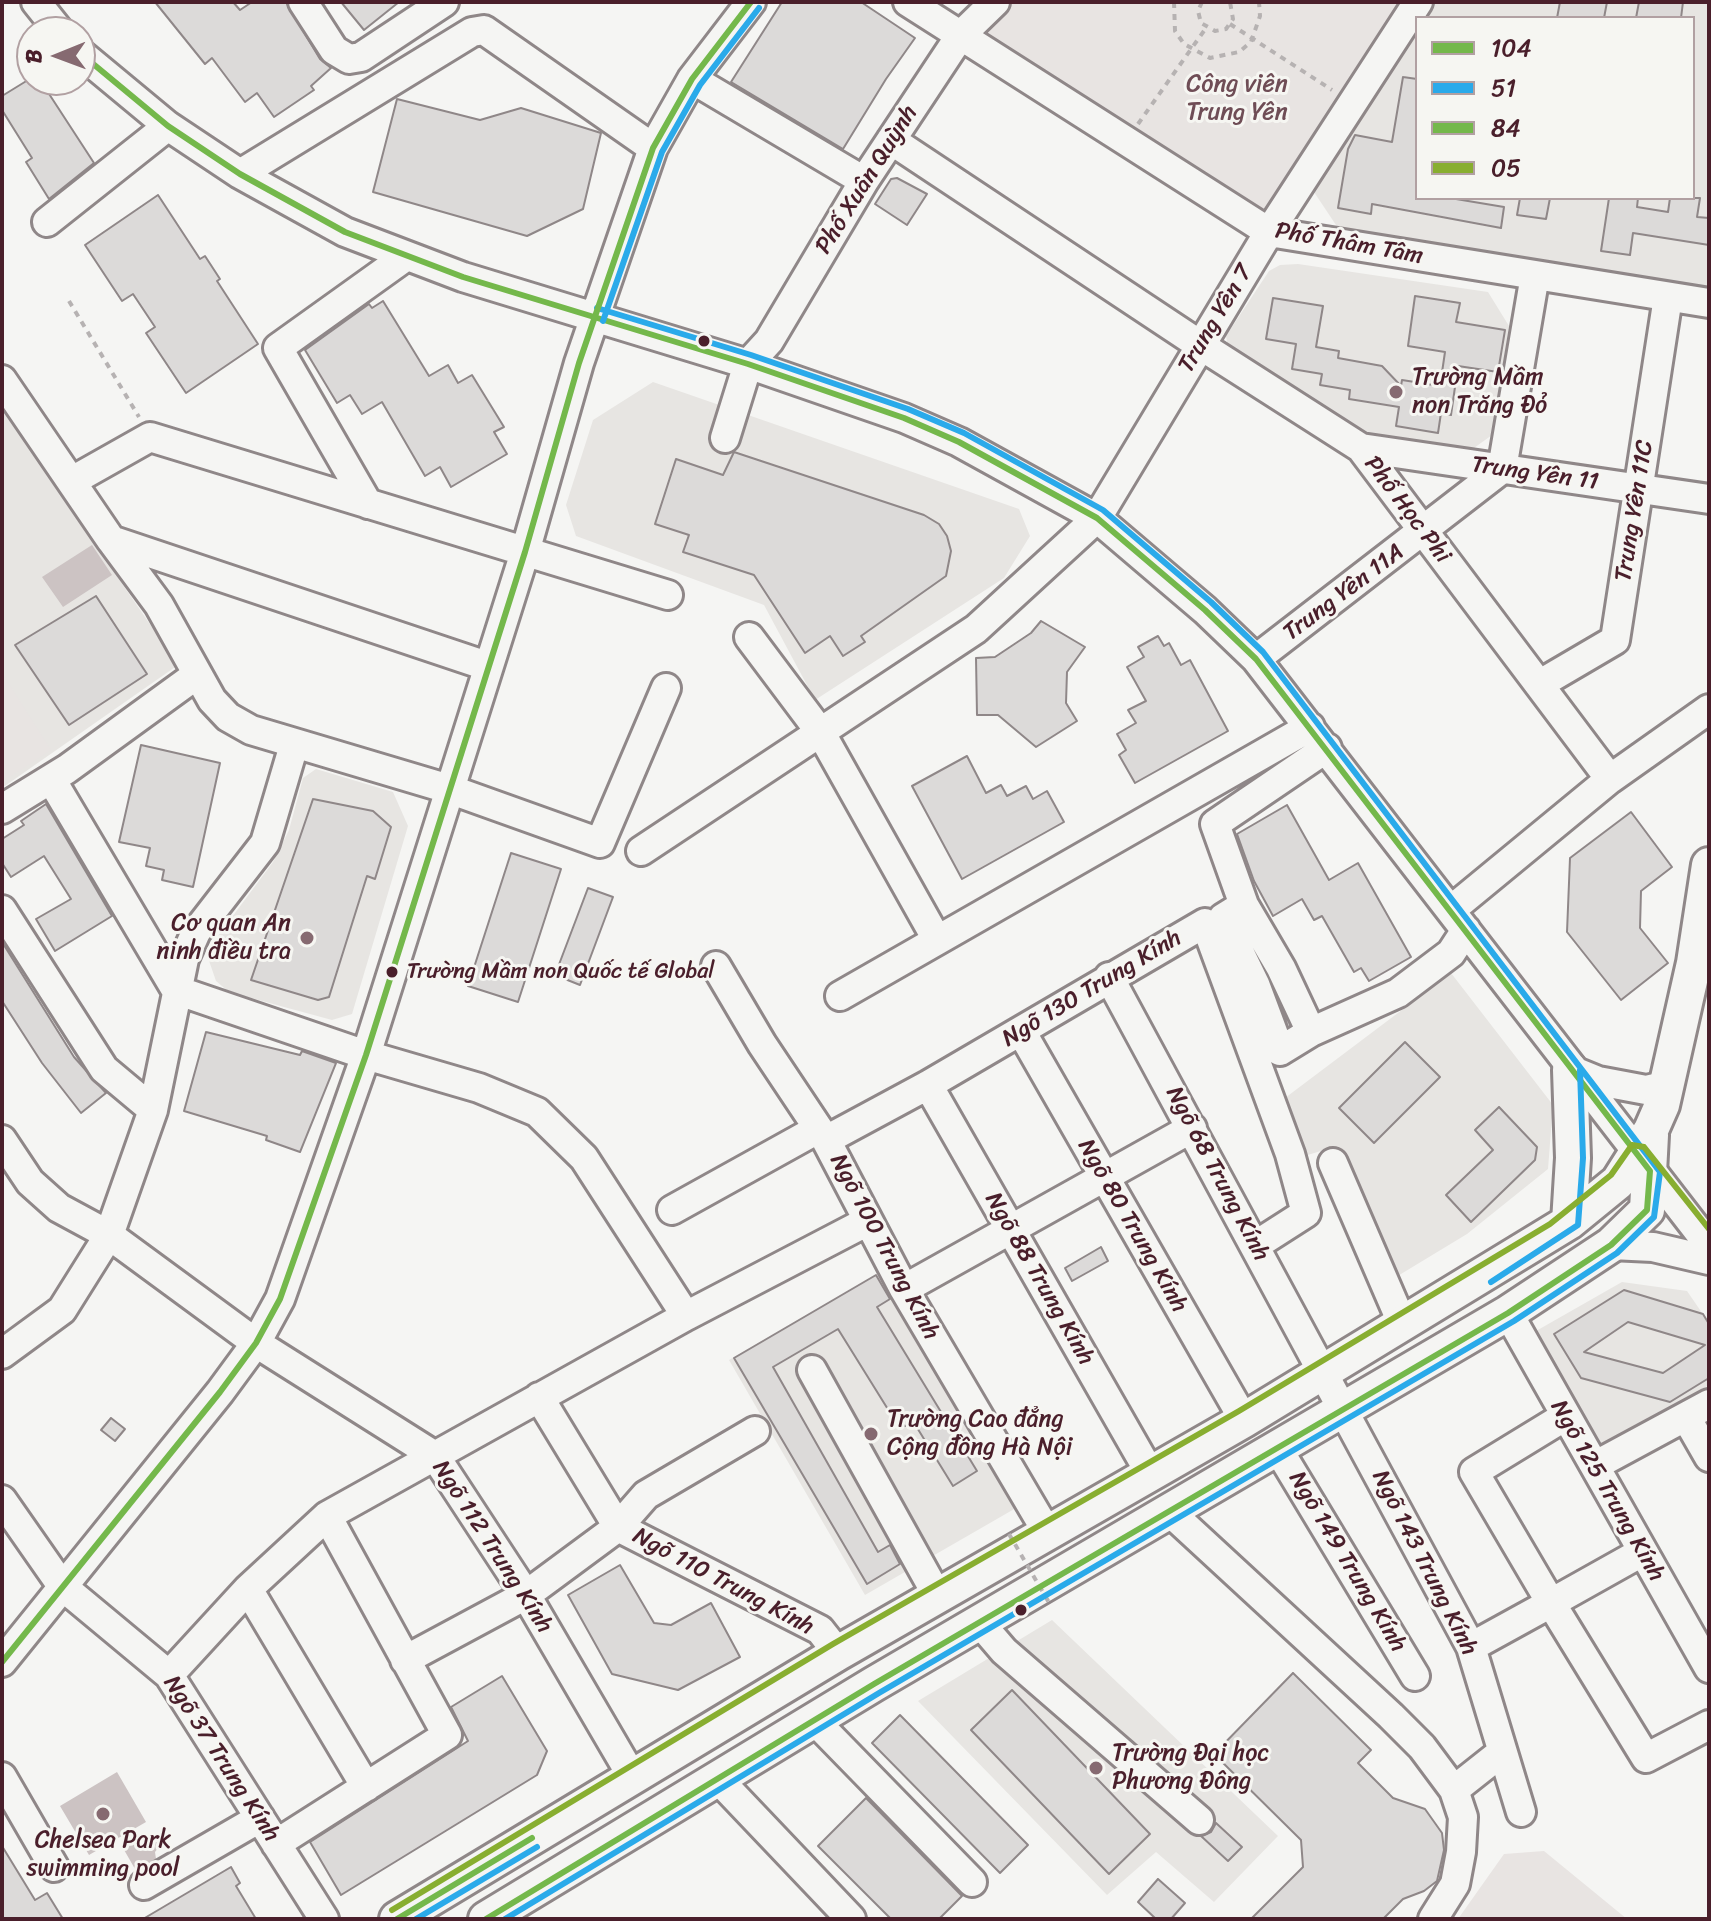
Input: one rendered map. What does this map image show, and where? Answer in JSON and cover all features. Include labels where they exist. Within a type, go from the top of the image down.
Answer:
[{"type":"main road","points":[[489,1918],[814,1720],[1508,1313],[1611,1245],[1647,1210],[1646,1152],[1669,1085],[1708,877]]},
{"type":"main road","points":[[1569,1222],[1573,1158],[1570,1070]]},
{"type":"main road","points":[[397,1919],[838,1653],[1244,1420],[1569,1222],[1618,1182],[1646,1152]]},
{"type":"street","points":[[303,2],[334,50],[349,59],[361,57],[444,2]]},
{"type":"street","points":[[2,1662],[256,1343],[280,1299],[366,1055],[525,552],[594,318],[653,148],[692,79],[751,2]]},
{"type":"street","name":"Phố Thâm Tâm","points":[[908,2],[1269,232],[1709,303]]},
{"type":"street","name":"Phố Xuân Quỳnh","points":[[748,364],[769,341],[864,181],[960,36],[995,2]]},
{"type":"street","name":"Trung Yên 7","points":[[641,851],[976,629],[1097,518],[1269,232],[1418,2]]},
{"type":"street","points":[[240,174],[472,32],[484,30],[653,148]]},
{"type":"street","points":[[96,66],[168,126],[240,174],[345,232],[405,257],[748,364],[904,418],[1062,495],[1097,518],[1205,610],[1256,659],[1570,1070],[1646,1152],[1709,1245]]},
{"type":"street","points":[[692,79],[864,181]]},
{"type":"street","points":[[47,222],[168,126]]},
{"type":"street","name":"Phố Học Phi","points":[[891,140],[1361,448],[1610,779]]},
{"type":"street","points":[[368,504],[278,348],[405,257]]},
{"type":"street","points":[[1502,469],[1535,275]]},
{"type":"street","name":"Trung Yên 11C","points":[[1540,684],[1615,640],[1668,297]]},
{"type":"street","points":[[725,438],[748,364]]},
{"type":"street","points":[[2,380],[159,605],[195,676],[228,717],[251,730],[449,789],[600,843],[666,688]]},
{"type":"street","points":[[72,481],[150,437],[668,595]]},
{"type":"street","name":"Trung Yên 11","points":[[1361,448],[1709,499]]},
{"type":"street","name":"Trung Yên 11A","points":[[1256,659],[1502,469]]},
{"type":"street","points":[[111,540],[487,666]]},
{"type":"street","points":[[159,605],[191,568]]},
{"type":"street","points":[[749,637],[787,683],[821,733],[936,938]]},
{"type":"street","points":[[2,809],[51,779],[195,676]]},
{"type":"street","points":[[1319,738],[1215,824],[1224,915],[1280,1051],[1311,1032],[1398,993],[1451,953],[1458,920],[1610,779],[1709,709]]},
{"type":"street","points":[[840,996],[936,938],[1319,738]]},
{"type":"street","points":[[2,1354],[62,1310],[109,1235],[153,1110],[176,990],[196,932],[265,843],[294,745]]},
{"type":"street","points":[[51,779],[176,990],[366,1055],[479,1088],[537,1112],[584,1158],[686,1316]]},
{"type":"street","points":[[2,910],[104,1069],[153,1110]]},
{"type":"street","points":[[1224,915],[1281,968],[1311,1032]]},
{"type":"street","name":"Ngõ 130 Trung Kính","points":[[672,1210],[822,1134],[928,1085],[1109,977],[1224,915],[1306,1213],[1256,1245]]},
{"type":"street","name":"Ngõ 100 Trung Kính","points":[[716,966],[822,1134],[904,1289],[1047,1532]]},
{"type":"street","points":[[1255,984],[1281,968]]},
{"type":"street","name":"Ngõ 68 Trung Kính","points":[[1109,977],[1345,1410]]},
{"type":"street","name":"Ngõ 80 Trung Kính","points":[[1021,1031],[1244,1420]]},
{"type":"street","points":[[1570,1070],[1598,1081],[1646,1090],[1669,1085]]},
{"type":"street","name":"Ngõ 88 Trung Kính","points":[[928,1085],[1150,1473]]},
{"type":"street","points":[[904,1289],[1192,1128]]},
{"type":"street","name":"Ngõ 112 Trung Kính","points":[[2,1140],[30,1182],[59,1208],[109,1235],[256,1343],[435,1456],[526,1595],[633,1778]]},
{"type":"street","points":[[1333,1163],[1402,1323]]},
{"type":"street","points":[[169,1675],[248,1589],[327,1516],[686,1316],[868,1221]]},
{"type":"street","points":[[1611,1245],[1653,1247],[1709,1260]]},
{"type":"street","name":"Ngõ 125 Trung Kính","points":[[1508,1313],[1564,1417],[1596,1465],[1642,1552],[1705,1653]]},
{"type":"street","points":[[812,1370],[937,1595]]},
{"type":"street","points":[[539,1397],[618,1527],[646,1495],[755,1431]]},
{"type":"street","name":"Ngõ 143 Trung Kính","points":[[1345,1410],[1471,1647],[1521,1812]]},
{"type":"street","points":[[1596,1465],[1698,1410],[1709,1457]]},
{"type":"street","points":[[1564,1417],[1474,1472],[1646,1758],[1709,1725]]},
{"type":"street","name":"Ngõ 149 Trung Kính","points":[[1278,1449],[1415,1676]]},
{"type":"street","name":"Ngõ 37 Trung Kính","points":[[2,1500],[62,1586],[169,1675],[324,1919]]},
{"type":"street","points":[[1171,1513],[1391,1716],[1422,1747],[1454,1790],[1463,1817],[1461,1852],[1455,1884],[1433,1919]]},
{"type":"street","points":[[276,1844],[447,1735],[327,1516]]},
{"type":"street","name":"Ngõ 110 Trung Kính","points":[[405,1660],[526,1595],[618,1527],[820,1630],[838,1653]]},
{"type":"street","points":[[1471,1647],[1642,1552]]},
{"type":"street","points":[[248,1589],[366,1787]]},
{"type":"street","points":[[980,1623],[1004,1651],[1199,1820]]},
{"type":"street","points":[[814,1720],[972,1882]]},
{"type":"street","points":[[1454,1790],[1502,1752]]},
{"type":"street","points":[[2,1777],[54,1867]]},
{"type":"street","points":[[717,1778],[851,1919]]},
{"type":"street","points":[[144,1885],[260,1818]]},
{"type":"path","points":[[1174,2],[1175,31],[1191,50],[1210,58],[1225,58],[1239,52],[1252,39],[1260,16],[1259,2]]},
{"type":"path","points":[[1202,2],[1199,17],[1206,28],[1220,31],[1230,24],[1234,13],[1230,2]]},
{"type":"path","points":[[1230,24],[1352,104]]},
{"type":"path","points":[[1126,142],[1206,28]]},
{"type":"path","points":[[69,301],[150,437]]},
{"type":"path","points":[[1009,1534],[1051,1606]]},
{"type":"shaded area","points":[[1435,2],[1709,2],[1709,289],[1340,231],[1314,192],[1415,33],[1415,200],[1695,200],[1695,16],[1425,16]]},
{"type":"shaded area","name":"Trường Mầm non Trăng Đỏ","points":[[1298,264],[1488,292],[1509,326],[1492,435],[1474,448],[1358,433],[1229,352],[1226,336],[1269,271],[1280,265]]},
{"type":"shaded area","points":[[653,382],[1019,509],[1030,536],[1004,578],[815,700],[764,605],[576,536],[566,505],[593,420]]},
{"type":"shaded area","points":[[2,409],[178,665],[2,788]]},
{"type":"shaded area","points":[[92,545],[112,575],[63,607],[42,577]]},
{"type":"shaded area","points":[[316,769],[393,792],[408,826],[352,1014],[332,1020],[229,992],[216,981],[206,952],[273,862],[289,830],[303,778]]},
{"type":"shaded area","points":[[1451,973],[1553,1105],[1548,1169],[1467,1234],[1396,1277],[1334,1147],[1301,1157],[1285,1098]]},
{"type":"shaded area","name":"Trường Cao đẳng Cộng đồng Hà Nội","points":[[876,1275],[1016,1508],[865,1595],[729,1360]]},
{"type":"shaded area","points":[[1622,1282],[1687,1291],[1709,1323],[1709,1385],[1592,1452],[1529,1335]]},
{"type":"shaded area","name":"Trường Đại học Phương Đông","points":[[1052,1620],[1278,1836],[1214,1902],[1156,1852],[1107,1895],[918,1701]]},
{"type":"shaded area","name":"Chelsea Park swimming pool","points":[[117,1772],[146,1822],[89,1855],[60,1806]]},
{"type":"shaded area","points":[[153,1833],[161,1844],[155,1852],[156,1859],[135,1869],[123,1848]]},
{"type":"green space","name":"Công viên Trung Yên","points":[[996,2],[1408,2],[1269,232],[960,36]]},
{"type":"green space","points":[[2,673],[51,750],[2,782]]},
{"type":"green space","points":[[1544,1851],[1627,1919],[1458,1919],[1504,1854]]},
{"type":"building","points":[[155,2],[233,2],[240,10],[252,2],[286,2],[320,59],[331,68],[311,86],[314,90],[274,117],[257,93],[245,102],[212,58],[205,64]]},
{"type":"building","points":[[341,2],[399,2],[364,30]]},
{"type":"building","points":[[782,2],[861,2],[915,38],[843,149],[731,82]]},
{"type":"building","points":[[1560,2],[1607,2],[1604,16],[1557,16]]},
{"type":"building","points":[[1639,2],[1683,2],[1681,16],[1636,16]]},
{"type":"building","points":[[1403,77],[1415,79],[1415,200],[1462,200],[1504,207],[1501,228],[1372,204],[1371,214],[1338,208],[1348,149],[1355,135],[1392,142]]},
{"type":"building","points":[[16,87],[16,96],[50,96],[94,163],[49,199],[26,162],[32,158],[2,110],[2,96]]},
{"type":"building","points":[[397,99],[480,120],[521,108],[601,133],[583,209],[527,236],[373,192]]},
{"type":"building","points":[[897,178],[927,194],[907,225],[875,204],[891,179]]},
{"type":"building","points":[[158,195],[200,259],[205,256],[220,279],[217,281],[258,344],[186,393],[146,333],[155,327],[133,294],[122,301],[85,245]]},
{"type":"building","points":[[1700,198],[1697,217],[1709,218],[1709,245],[1633,233],[1630,255],[1601,251],[1609,200],[1638,200],[1637,207],[1668,212],[1670,200]]},
{"type":"building","points":[[1520,200],[1550,200],[1546,219],[1517,215]]},
{"type":"building","points":[[1415,296],[1460,303],[1456,322],[1505,330],[1498,372],[1458,366],[1451,415],[1441,413],[1438,433],[1396,426],[1399,407],[1349,399],[1350,390],[1320,385],[1322,374],[1292,369],[1296,344],[1266,339],[1273,298],[1323,306],[1316,347],[1339,351],[1338,358],[1382,366],[1401,386],[1402,380],[1440,386],[1445,352],[1408,346]]},
{"type":"building","points":[[383,301],[429,376],[448,365],[458,383],[472,375],[504,427],[494,432],[507,454],[451,487],[440,467],[425,476],[382,402],[362,414],[350,395],[337,403],[305,350],[369,304],[372,308]]},
{"type":"building","points":[[734,452],[924,515],[939,524],[947,536],[951,551],[946,576],[861,636],[865,642],[843,656],[830,636],[805,653],[754,575],[683,552],[689,535],[655,524],[676,459],[723,475]]},
{"type":"building","points":[[96,596],[147,674],[69,725],[15,645]]},
{"type":"building","points":[[1041,621],[1085,647],[1067,672],[1066,703],[1077,721],[1036,747],[998,715],[977,715],[976,658],[995,657],[1031,633]]},
{"type":"building","points":[[1158,636],[1164,646],[1169,643],[1181,665],[1190,660],[1228,731],[1135,783],[1119,755],[1126,750],[1117,734],[1136,723],[1128,710],[1146,701],[1127,667],[1144,657],[1138,647]]},
{"type":"building","points":[[141,745],[220,763],[193,887],[162,880],[164,870],[146,866],[150,848],[119,842]]},
{"type":"building","points":[[967,756],[986,793],[1001,785],[1007,796],[1026,786],[1033,799],[1047,791],[1064,822],[962,879],[912,786]]},
{"type":"building","name":"Cơ quan An ninh điều tra","points":[[313,799],[373,811],[391,827],[375,879],[367,876],[329,997],[318,1000],[251,980]]},
{"type":"building","points":[[46,804],[112,916],[55,951],[36,919],[71,899],[44,856],[11,877],[2,863],[2,839],[24,825],[21,821]]},
{"type":"building","points":[[1287,805],[1329,880],[1358,863],[1411,957],[1369,981],[1361,968],[1354,972],[1322,916],[1314,920],[1302,899],[1273,916],[1254,881],[1237,834]]},
{"type":"building","points":[[1631,812],[1672,867],[1641,891],[1640,928],[1668,963],[1621,1000],[1567,932],[1570,858]]},
{"type":"building","points":[[511,853],[561,869],[518,1002],[468,986]]},
{"type":"building","points":[[588,888],[613,897],[580,985],[555,975]]},
{"type":"building","points":[[2,942],[74,1057],[106,1093],[81,1113],[42,1063],[2,1001]]},
{"type":"building","points":[[206,1032],[300,1055],[302,1051],[336,1063],[300,1152],[266,1140],[267,1136],[184,1111]]},
{"type":"building","points":[[1405,1042],[1440,1077],[1374,1143],[1339,1108]]},
{"type":"building","points":[[1499,1107],[1537,1147],[1535,1160],[1471,1222],[1446,1195],[1493,1150],[1475,1130]]},
{"type":"building","points":[[1101,1247],[1108,1261],[1072,1281],[1065,1268]]},
{"type":"building","points":[[876,1275],[890,1299],[877,1307],[977,1471],[953,1486],[916,1426],[905,1426],[894,1408],[889,1411],[838,1329],[773,1367],[878,1552],[890,1545],[900,1564],[867,1584],[734,1358]]},
{"type":"building","points":[[1624,1290],[1703,1314],[1709,1324],[1709,1378],[1670,1402],[1581,1378],[1554,1334]],"holes":[[[1628,1322],[1705,1345],[1663,1373],[1584,1352]]]},
{"type":"building","points":[[111,1418],[125,1429],[115,1441],[101,1430]]},
{"type":"building","points":[[620,1565],[654,1623],[671,1625],[711,1603],[740,1657],[678,1690],[612,1674],[568,1595]]},
{"type":"building","points":[[1293,1673],[1371,1750],[1358,1763],[1393,1798],[1425,1809],[1442,1833],[1444,1850],[1437,1881],[1424,1891],[1403,1899],[1383,1919],[1251,1919],[1303,1867],[1301,1840],[1214,1754]]},
{"type":"building","points":[[502,1676],[547,1751],[537,1775],[341,1895],[310,1842],[468,1741],[451,1707]]},
{"type":"building","points":[[1012,1690],[1150,1834],[1109,1874],[971,1730]]},
{"type":"building","points":[[900,1715],[1028,1845],[1000,1873],[872,1743]]},
{"type":"building","points":[[866,1798],[962,1896],[939,1919],[891,1919],[818,1846]]},
{"type":"building","points":[[1216,1823],[1242,1847],[1228,1861],[1201,1836],[1211,1832]]},
{"type":"building","points":[[2,1846],[35,1900],[47,1893],[63,1919],[2,1919]]},
{"type":"building","points":[[231,1867],[240,1883],[236,1886],[256,1919],[143,1919]]},
{"type":"building","points":[[1158,1879],[1185,1903],[1171,1919],[1156,1919],[1138,1902]]},
{"type":"transit line","name":"84","points":[[2,1662],[220,1392],[256,1343],[280,1299],[366,1055],[525,552],[579,363],[653,148],[692,79],[751,2]]},
{"type":"transit line","name":"51","points":[[603,321],[662,152],[700,85],[759,8]]},
{"type":"transit line","name":"104","points":[[96,66],[168,126],[240,174],[345,232],[463,277],[748,364],[904,418],[959,442],[1097,518],[1205,610],[1256,659],[1650,1171],[1647,1210],[1611,1245],[1508,1313],[874,1684],[486,1919]]},
{"type":"transit line","name":"51","points":[[505,1919],[879,1693],[1514,1321],[1617,1253],[1654,1217],[1660,1172],[1263,652],[1211,602],[1103,510],[964,433],[908,409],[751,355],[597,308]]},
{"type":"transit line","name":"51","points":[[1491,1282],[1578,1225],[1583,1158],[1580,1070]]},
{"type":"transit line","name":"05","points":[[392,1910],[833,1644],[1239,1411],[1550,1224],[1611,1175],[1632,1145],[1644,1147],[1709,1229]]},
{"type":"transit line","name":"104","points":[[397,1919],[532,1838]]},
{"type":"transit line","name":"51","points":[[416,1919],[537,1847]]},
{"type":"place","name":"Trường Mầm non Trăng Đỏ","points":[[1396,392]]},
{"type":"place","name":"Cơ quan An ninh điều tra","points":[[307,938]]},
{"type":"place","name":"Trường Mầm non Quốc tế Global","points":[[392,972]]},
{"type":"place","name":"Trường Cao đẳng Cộng đồng Hà Nội","points":[[871,1434]]},
{"type":"place","name":"Trường Đại học Phương Đông","points":[[1096,1768]]},
{"type":"place","name":"Chelsea Park swimming pool","points":[[103,1814]]}]
